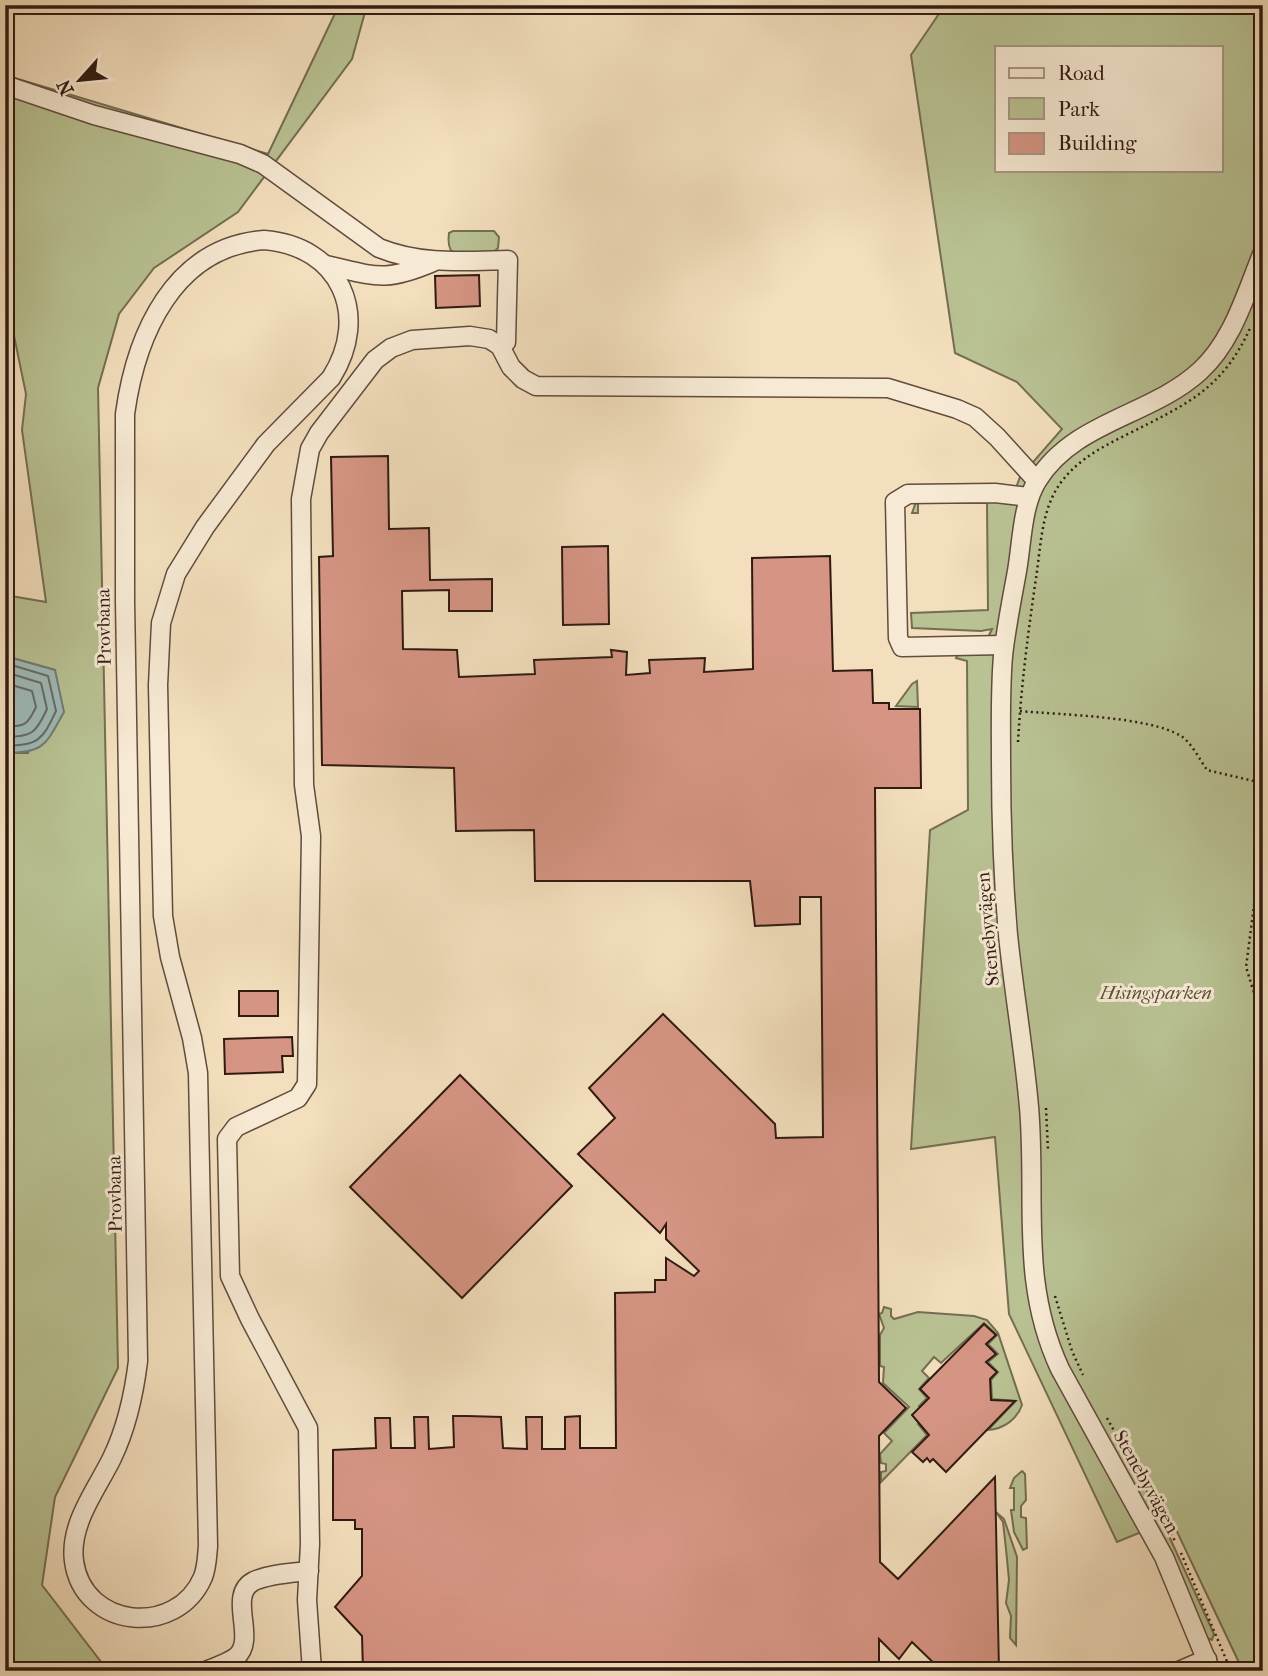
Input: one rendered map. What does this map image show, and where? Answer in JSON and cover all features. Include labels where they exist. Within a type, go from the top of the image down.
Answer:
[{"type":"street","points":[[5,85],[94,115],[240,154],[263,164],[379,248],[399,256],[433,262],[508,260],[506,342],[500,346]]},
{"type":"street","name":"Provbana","points":[[264,240],[300,246],[326,265],[339,285],[348,317],[347,338],[339,365],[331,378],[266,444],[205,527],[176,574],[161,623],[158,685],[163,916],[170,957],[192,1038],[198,1086],[208,1546],[204,1575],[187,1600],[179,1607],[159,1616],[127,1617],[101,1607],[85,1589],[75,1570],[73,1552],[79,1525],[113,1457],[126,1421],[135,1387],[138,1361],[124,414],[134,365],[148,330],[174,288],[196,265],[238,243],[264,240]]},
{"type":"street","name":"Stenebyvägen","points":[[1209,1665],[1164,1557],[1057,1363],[1038,1308],[1031,1252],[1029,1105],[1009,946],[1003,859],[1001,717],[1004,645],[1029,497],[1037,481],[1076,440],[1179,387],[1200,371],[1225,341],[1263,252]]},
{"type":"street","points":[[326,265],[388,277],[433,262]]},
{"type":"street","points":[[312,1671],[307,1600],[308,1428],[230,1276],[227,1139],[236,1127],[298,1098],[307,1084],[311,836],[304,785],[301,499],[304,472],[310,449],[318,433],[375,360],[391,348],[412,340],[470,336],[489,339],[500,346],[511,367],[523,379],[536,386],[884,388],[957,409],[975,418],[997,437],[1037,481]]},
{"type":"street","points":[[1004,645],[902,647],[898,638],[895,502],[908,494],[995,492],[1029,497]]},
{"type":"street","points":[[206,1671],[236,1657],[243,1646],[242,1602],[247,1586],[266,1578],[309,1571]]},
{"type":"street","points":[[1179,1671],[1209,1665]]},
{"type":"path","points":[[1018,746],[1025,650],[1040,543],[1052,495],[1074,467],[1092,453],[1195,399],[1217,380],[1242,346],[1263,301]]},
{"type":"path","points":[[1020,711],[1114,719],[1156,727],[1182,736],[1207,770],[1258,782]]},
{"type":"path","points":[[1263,756],[1258,782],[1258,875],[1246,967],[1263,1022]]},
{"type":"path","points":[[1046,1102],[1048,1150]]},
{"type":"path","points":[[1054,1289],[1072,1351],[1087,1385]]},
{"type":"path","points":[[1106,1417],[1160,1511],[1231,1671]]},
{"type":"green space","points":[[339,5],[367,5],[352,59],[238,212],[154,268],[119,314],[98,388],[118,1368],[55,1497],[42,1585],[108,1671],[5,1671],[5,753],[28,753],[55,670],[5,656],[5,595],[46,602],[22,430],[26,394],[5,292],[5,75],[268,154]]},
{"type":"green space","name":"Hisingsparken","points":[[945,5],[1263,5],[1263,1671],[1243,1671],[1171,1519],[1163,1523],[1214,1634],[1212,1640],[1207,1638],[1156,1526],[1117,1542],[1009,1314],[995,1137],[911,1149],[930,830],[968,810],[967,661],[956,658],[958,654],[981,652],[992,629],[981,631],[912,628],[911,613],[988,610],[987,503],[918,503],[918,513],[912,513],[916,502],[1011,501],[1020,477],[1062,429],[1017,382],[955,353],[911,55]]},
{"type":"green space","points":[[453,231],[494,231],[499,237],[498,248],[494,252],[453,253],[448,238]]},
{"type":"green space","points":[[917,681],[918,707],[896,706],[912,684]]},
{"type":"green space","points":[[884,1307],[891,1309],[894,1319],[918,1312],[974,1316],[987,1320],[998,1333],[1022,1405],[1017,1415],[1009,1422],[988,1430],[1016,1401],[992,1399],[991,1380],[998,1372],[988,1362],[998,1354],[988,1344],[997,1335],[984,1323],[941,1363],[934,1357],[922,1371],[929,1378],[919,1389],[927,1398],[919,1406],[926,1415],[918,1424],[927,1435],[881,1482],[881,1472],[886,1471],[886,1464],[881,1463],[880,1454],[892,1441],[884,1433],[909,1407],[883,1383],[880,1335],[884,1328],[879,1314]]},
{"type":"green space","points":[[1022,1471],[1025,1474],[1026,1500],[1021,1506],[1021,1517],[1026,1518],[1027,1548],[1023,1550],[1014,1532],[1011,1510],[1014,1510],[1014,1488],[1010,1488],[1014,1478]]},
{"type":"green space","points":[[996,1512],[1004,1519],[1017,1557],[1016,1645],[1010,1638],[1011,1616],[1006,1603],[1009,1580],[1003,1522]]},
{"type":"water","points":[[5,656],[55,670],[64,712],[48,739],[29,751],[5,753]]},
{"type":"building","points":[[479,275],[480,306],[436,308],[435,276]]},
{"type":"building","points":[[388,456],[389,529],[429,528],[430,580],[492,579],[492,611],[449,611],[449,590],[402,591],[403,649],[457,650],[459,677],[535,674],[534,660],[612,657],[611,650],[627,652],[626,675],[650,673],[649,660],[705,658],[704,672],[753,669],[752,558],[830,556],[833,671],[872,670],[873,703],[889,703],[889,709],[920,709],[921,788],[875,788],[879,1382],[906,1408],[879,1436],[880,1562],[898,1579],[995,1477],[999,1671],[942,1671],[912,1642],[899,1659],[879,1639],[879,1671],[363,1671],[362,1636],[335,1607],[362,1576],[362,1529],[355,1529],[355,1520],[333,1520],[333,1450],[376,1448],[375,1418],[390,1418],[391,1448],[415,1448],[414,1417],[428,1417],[429,1449],[454,1447],[453,1416],[501,1417],[503,1448],[527,1449],[526,1417],[542,1417],[542,1449],[565,1449],[565,1417],[580,1416],[580,1448],[616,1448],[615,1293],[655,1292],[655,1280],[666,1280],[666,1258],[694,1276],[699,1271],[666,1239],[666,1224],[660,1233],[578,1154],[615,1118],[589,1088],[663,1014],[775,1124],[776,1138],[823,1137],[821,897],[800,897],[800,924],[755,926],[750,881],[535,881],[534,830],[456,831],[454,768],[322,765],[319,557],[333,556],[331,457]]},
{"type":"building","points":[[608,546],[609,624],[563,625],[562,547]]},
{"type":"building","points":[[239,991],[278,991],[278,1016],[239,1016]]},
{"type":"building","points":[[292,1037],[293,1056],[282,1056],[283,1072],[225,1074],[224,1039]]},
{"type":"building","points":[[460,1075],[572,1186],[462,1298],[350,1187]]},
{"type":"building","points":[[984,1324],[996,1335],[986,1344],[996,1354],[986,1362],[997,1372],[990,1379],[991,1400],[1015,1401],[946,1472],[933,1459],[930,1462],[927,1458],[923,1462],[912,1452],[929,1435],[912,1415],[929,1398],[920,1389]]}]
